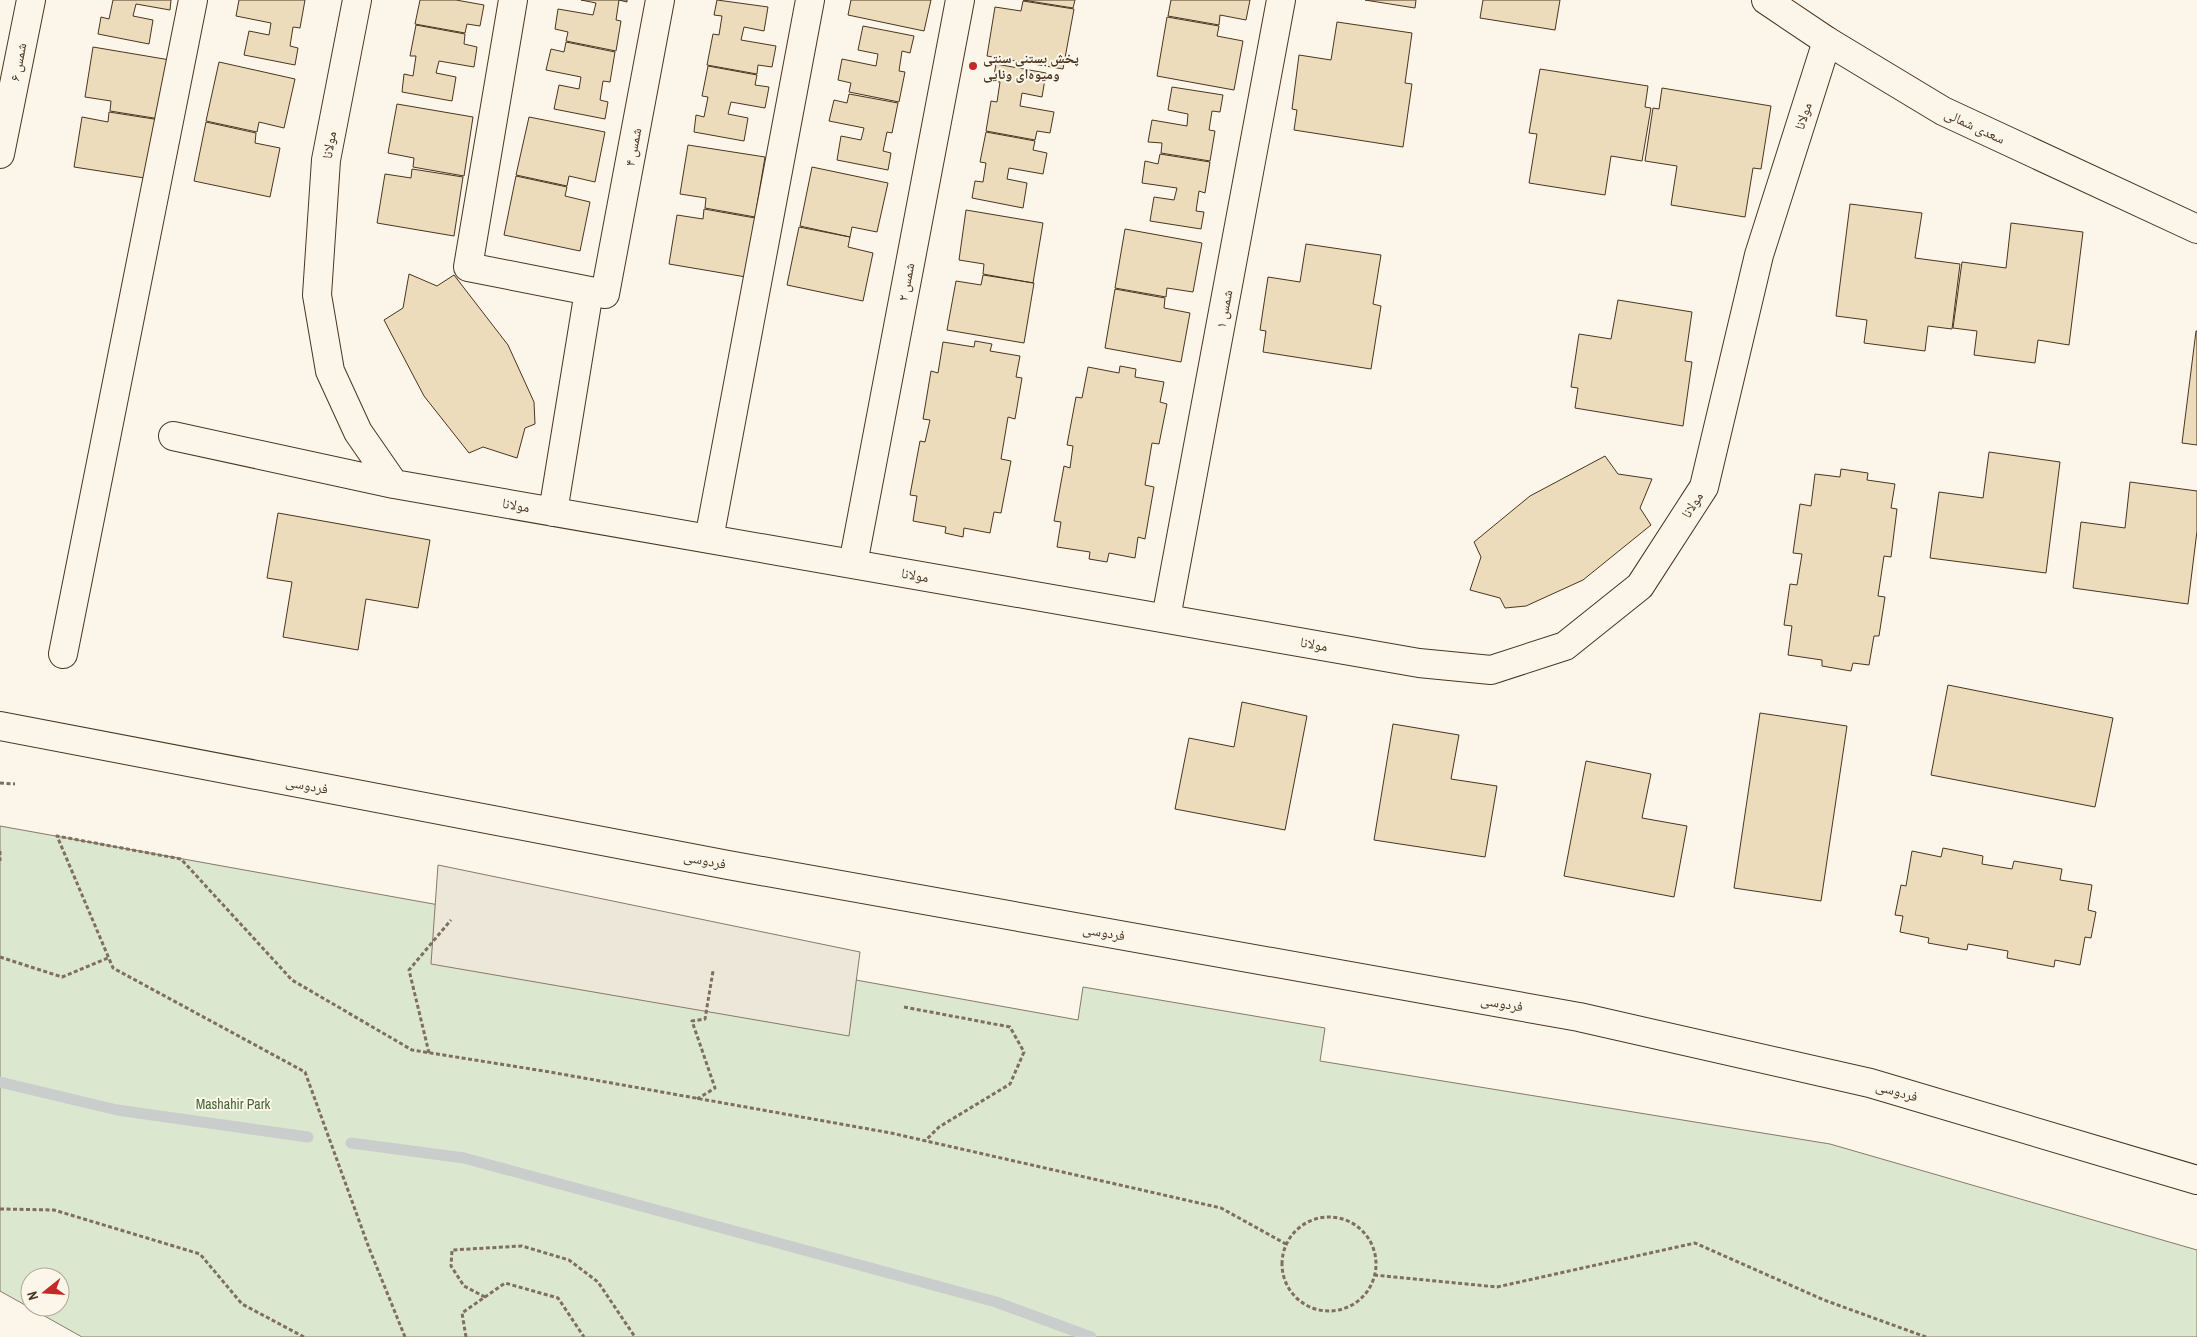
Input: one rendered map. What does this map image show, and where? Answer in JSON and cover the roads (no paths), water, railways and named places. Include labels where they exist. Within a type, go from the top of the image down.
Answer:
[{"type":"street","name":"شمس ۶","points":[[0,154],[31,0]]},
{"type":"street","points":[[63,654],[192,0]]},
{"type":"street","name":"مولانا","points":[[357,0],[326,160],[317,295],[330,371],[358,432],[394,484]]},
{"type":"street","points":[[513,0],[468,267],[597,293]]},
{"type":"street","name":"شمس ۴","points":[[553,512],[597,293],[660,0]]},
{"type":"street","points":[[709,539],[810,0]]},
{"type":"street","name":"شمس ۲","points":[[853,564],[960,0]]},
{"type":"street","name":"شمس ۱","points":[[1166,618],[1281,0]]},
{"type":"street","name":"سعدی شمالی","points":[[1766,0],[1827,41],[1943,111],[2197,229]]},
{"type":"street","name":"مولانا","points":[[173,436],[394,484],[1419,663],[1491,670],[1565,646],[1640,586],[1704,486],[1758,255],[1827,41]]},
{"type":"street","name":"فردوسی","points":[[0,726],[728,864],[1579,1017],[1870,1083],[2197,1180]]},
{"type":"waterway","points":[[0,1082],[117,1110],[308,1137]]},
{"type":"waterway","points":[[351,1143],[464,1158],[996,1302],[1091,1337]]},
{"type":"place","name":"پخش بستنی سنتی ومیوه‌ای ونایی","points":[[973,66]]},
{"type":"park label","name":"Mashahir Park","points":[[233,1104]]}]
